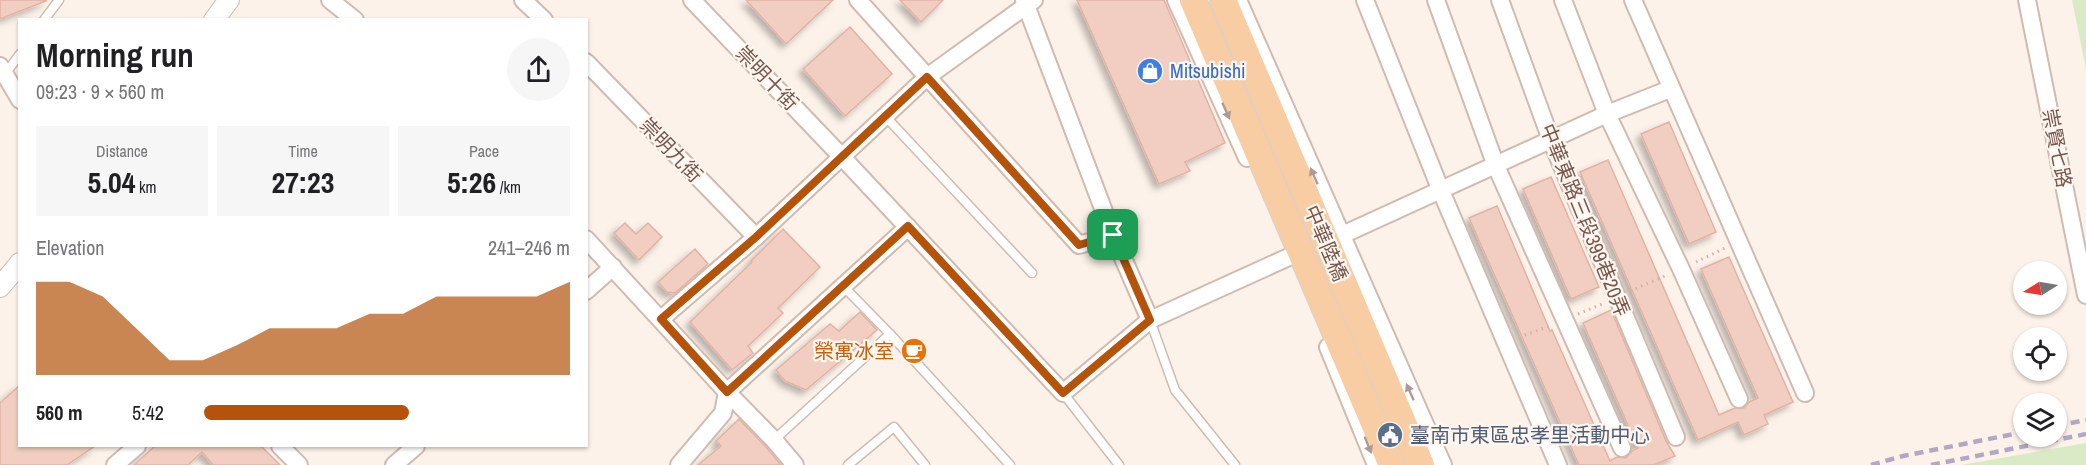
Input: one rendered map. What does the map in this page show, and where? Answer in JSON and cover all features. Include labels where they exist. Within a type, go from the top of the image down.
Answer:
[{"type":"main road","name":"中華陸橋","points":[[1193,0],[1392,465]]},
{"type":"main road","name":"中華陸橋","points":[[1231,7],[1421,465]]},
{"type":"street","points":[[216,18],[229,0]]},
{"type":"street","points":[[330,0],[353,18]]},
{"type":"street","points":[[523,0],[542,18]]},
{"type":"street","name":"崇明十街","points":[[692,0],[843,157],[1063,393]]},
{"type":"street","points":[[858,0],[1079,245],[1113,235]]},
{"type":"street","points":[[1176,0],[1291,256],[1376,465]]},
{"type":"street","points":[[1365,0],[1441,190],[1558,465]]},
{"type":"street","points":[[1436,0],[1496,166],[1623,448]]},
{"type":"street","name":"中華東路三段399巷20弄","points":[[1500,0],[1551,141],[1676,437]]},
{"type":"street","points":[[1563,0],[1607,114],[1681,269],[1738,399]]},
{"type":"street","points":[[1633,0],[1805,393]]},
{"type":"street","name":"崇賢七路","points":[[2027,0],[2086,295]]},
{"type":"street","points":[[661,319],[756,237],[927,77],[1028,2],[1113,235],[1150,320]]},
{"type":"street","points":[[1231,7],[1340,236],[1443,465]]},
{"type":"street","name":"崇明九街","points":[[588,64],[756,237]]},
{"type":"street","points":[[2,70],[18,97]]},
{"type":"street","points":[[1340,236],[1607,114],[1670,89]]},
{"type":"street","points":[[680,465],[723,414],[727,392],[908,226]]},
{"type":"street","points":[[588,241],[795,465]]},
{"type":"street","points":[[1063,393],[1150,320],[1291,256]]},
{"type":"street","points":[[0,286],[18,264]]},
{"type":"street","points":[[588,289],[613,267]]},
{"type":"street","points":[[115,465],[136,447]]},
{"type":"street","points":[[281,447],[299,465]]},
{"type":"street","points":[[394,465],[415,447]]},
{"type":"lane","points":[[46,18],[59,0]]},
{"type":"lane","points":[[2,70],[18,56]]},
{"type":"lane","points":[[885,116],[1032,273]]},
{"type":"lane","points":[[843,286],[1010,465]]},
{"type":"lane","points":[[1150,320],[1175,390],[1235,465]]},
{"type":"lane","points":[[774,440],[890,334]]},
{"type":"lane","points":[[1063,393],[1119,465]]},
{"type":"lane","points":[[848,465],[894,427],[925,465]]},
{"type":"green space","points":[[2072,0],[2086,0],[2086,69]]},
{"type":"green space","points":[[2086,443],[2086,465],[1961,465],[2067,447]]},
{"type":"building","points":[[0,0],[46,0],[46,1],[0,19]]},
{"type":"building","points":[[746,0],[833,0],[786,44]]},
{"type":"building","points":[[900,0],[943,0],[921,22]]},
{"type":"building","points":[[1077,0],[1164,0],[1225,143],[1185,162],[1190,171],[1159,184]]},
{"type":"building","points":[[850,27],[892,74],[845,116],[803,69]]},
{"type":"building","points":[[1669,122],[1716,232],[1689,244],[1641,134]]},
{"type":"building","points":[[1608,160],[1719,415],[1735,408],[1744,408],[1749,402],[1758,398],[1701,269],[1729,257],[1793,402],[1764,415],[1768,424],[1744,435],[1738,422],[1698,440],[1580,172]]},
{"type":"building","points":[[1551,177],[1599,287],[1571,299],[1523,189]]},
{"type":"building","points":[[1497,206],[1550,331],[1552,330],[1610,461],[1617,457],[1626,458],[1638,448],[1583,323],[1611,310],[1666,441],[1675,456],[1654,465],[1579,465],[1469,218]]},
{"type":"building","points":[[625,223],[636,234],[648,223],[662,237],[639,260],[614,233]]},
{"type":"building","points":[[783,229],[820,267],[778,308],[783,313],[748,346],[753,353],[732,370],[690,322]]},
{"type":"building","points":[[695,249],[708,264],[675,293],[667,292],[658,282]]},
{"type":"building","points":[[860,312],[877,330],[806,390],[785,381],[776,370],[830,324],[839,331]]},
{"type":"building","points":[[18,387],[18,447],[94,447],[67,465],[0,465],[0,403]]},
{"type":"building","points":[[739,419],[781,465],[698,465],[721,446],[716,441]]},
{"type":"building","points":[[154,447],[262,447],[280,465],[213,465],[202,452],[188,465],[134,465]]},
{"type":"railway","points":[[2067,424],[2086,420]]},
{"type":"railway","points":[[1871,465],[1903,456],[2013,434]]},
{"type":"railway","points":[[1931,465],[2086,434]]},
{"type":"place","name":"Mitsubishi","points":[[1150,71]]},
{"type":"place","name":"榮寓冰室","points":[[914,351]]},
{"type":"place","name":"臺南市東區忠孝里活動中心","points":[[1390,435]]},
{"type":"route","points":[[927,77],[1079,245],[1113,235],[1150,320],[1063,393],[908,226],[727,392],[661,319],[756,237],[927,77]]}]
